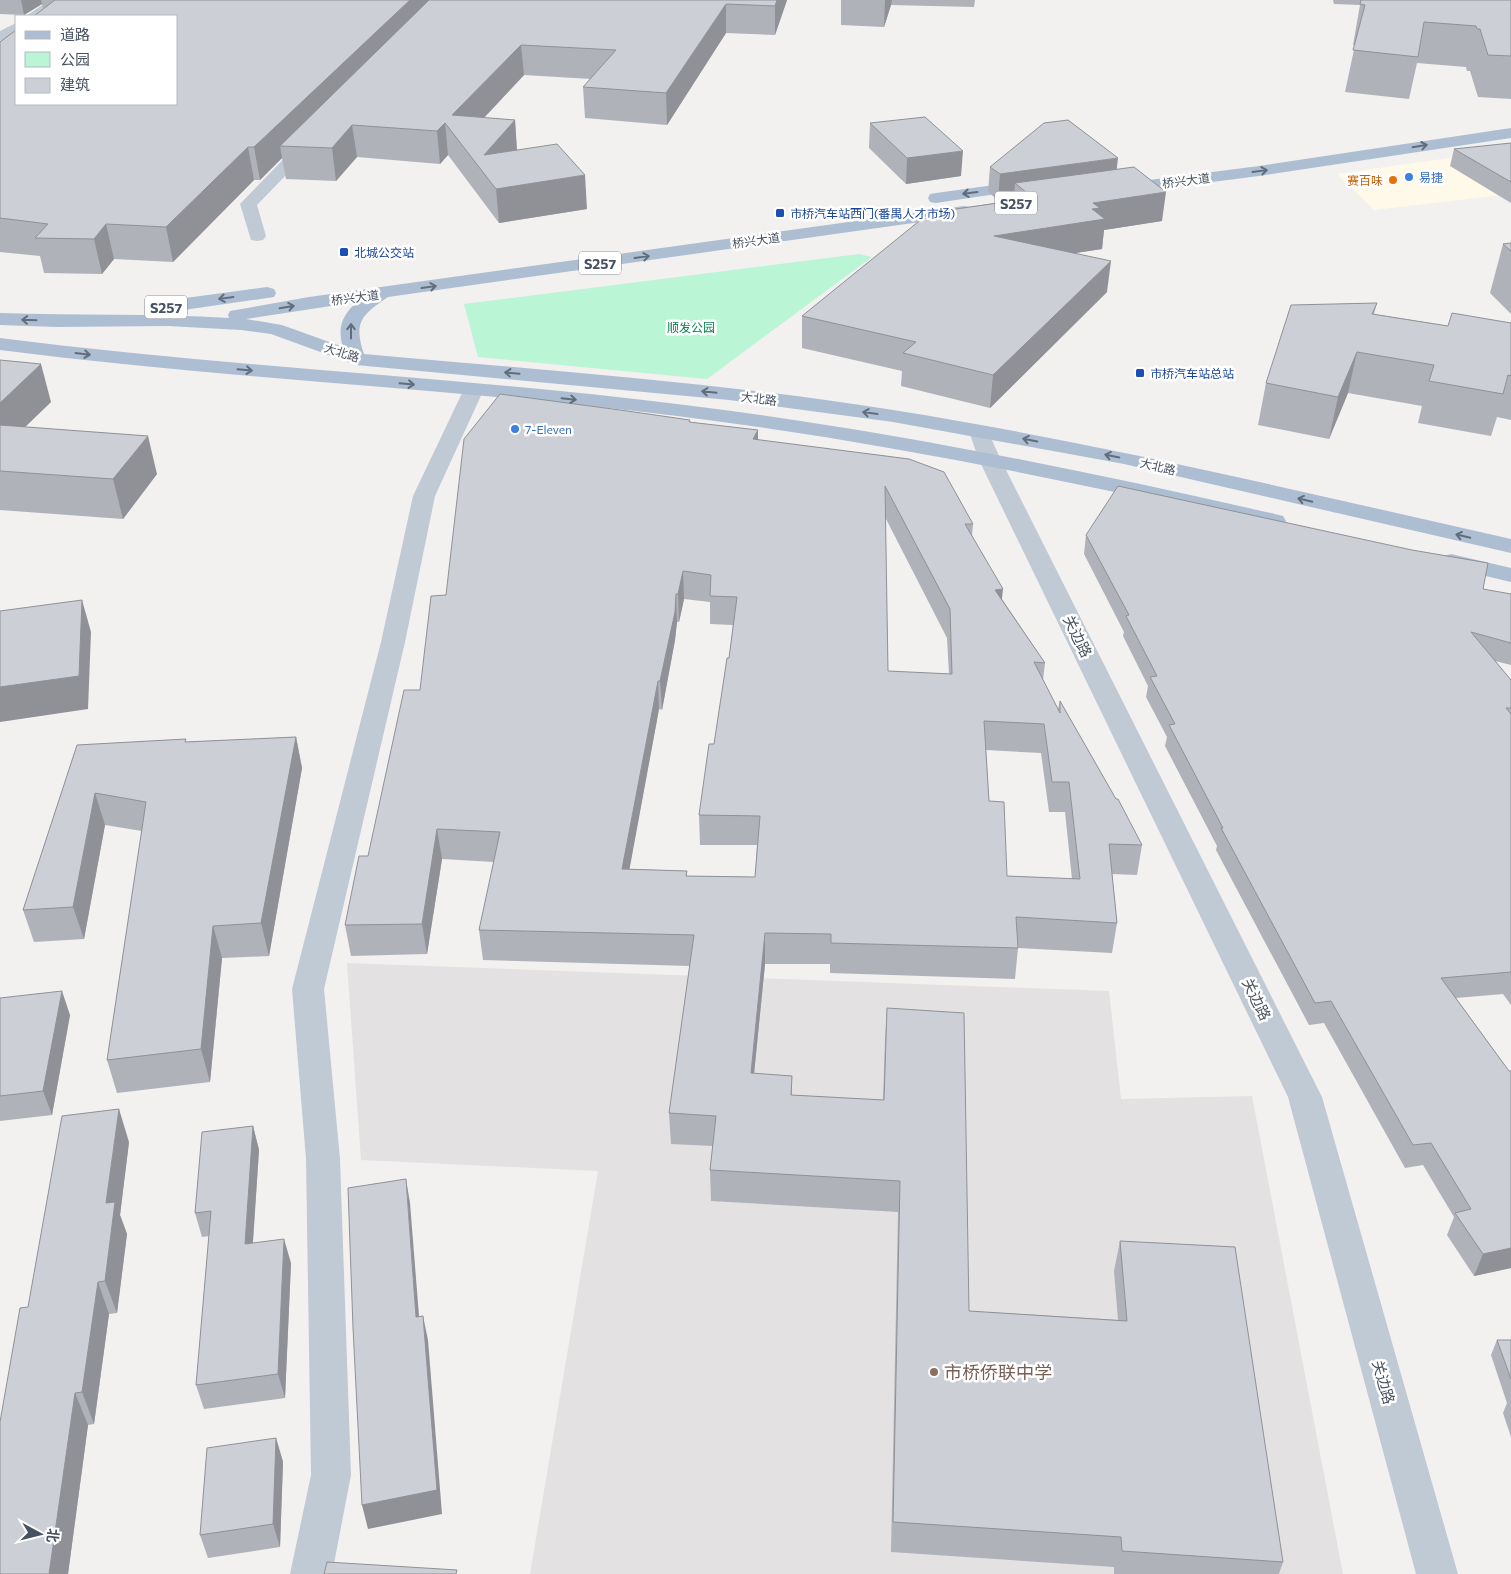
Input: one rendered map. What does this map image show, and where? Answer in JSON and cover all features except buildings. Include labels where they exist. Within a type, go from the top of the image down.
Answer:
[{"type":"main road","name":"桥兴大道","points":[[1163,167],[1105,183],[1259,171],[1511,133]]},
{"type":"main road","name":"S257","points":[[922,200],[1042,184]]},
{"type":"main road","name":"S257","points":[[998,206],[1027,202]]},
{"type":"main road","name":"桥兴大道","points":[[0,344],[153,331],[309,303],[980,208]]},
{"type":"main road","name":"桥兴大道","points":[[57,321],[752,224]]},
{"type":"main road","points":[[356,359],[349,333],[351,323],[363,306],[381,294]]},
{"type":"main road","name":"大北路","points":[[0,319],[204,322],[276,329],[356,359],[729,394],[867,412],[1293,525]]},
{"type":"main road","name":"大北路","points":[[0,344],[173,364],[474,389],[675,410],[810,428],[1124,458],[1511,546]]},
{"type":"main road","points":[[1435,558],[1511,575]]},
{"type":"street","points":[[35,15],[59,0]]},
{"type":"street","points":[[0,37],[15,28]]},
{"type":"street","points":[[257,236],[248,204],[318,134]]},
{"type":"street","points":[[311,1574],[331,1475],[323,1159],[308,989],[394,642],[424,496],[474,389]]},
{"type":"street","name":"关边路","points":[[984,444],[1305,1097],[1438,1574]]},
{"type":"shaded area","points":[[1511,149],[1511,194],[1374,210],[1337,174]]},
{"type":"shaded area","name":"市桥侨联中学","points":[[347,963],[1109,991],[1121,1099],[1252,1096],[1343,1574],[530,1574],[598,1171],[361,1160]]},
{"type":"green space","name":"顺发公园","points":[[859,254],[872,257],[707,379],[478,357],[464,304]]},
{"type":"place","name":"易捷","points":[[1409,177]]},
{"type":"place","name":"赛百味","points":[[1393,180]]},
{"type":"place","name":"市桥汽车站西门(番禺人才市场)","points":[[780,213]]},
{"type":"place","name":"北城公交站","points":[[344,252]]},
{"type":"place","name":"市桥汽车站总站","points":[[1140,373]]},
{"type":"place","name":"7-Eleven","points":[[515,429]]},
{"type":"place","name":"市桥侨联中学","points":[[934,1372]]}]
